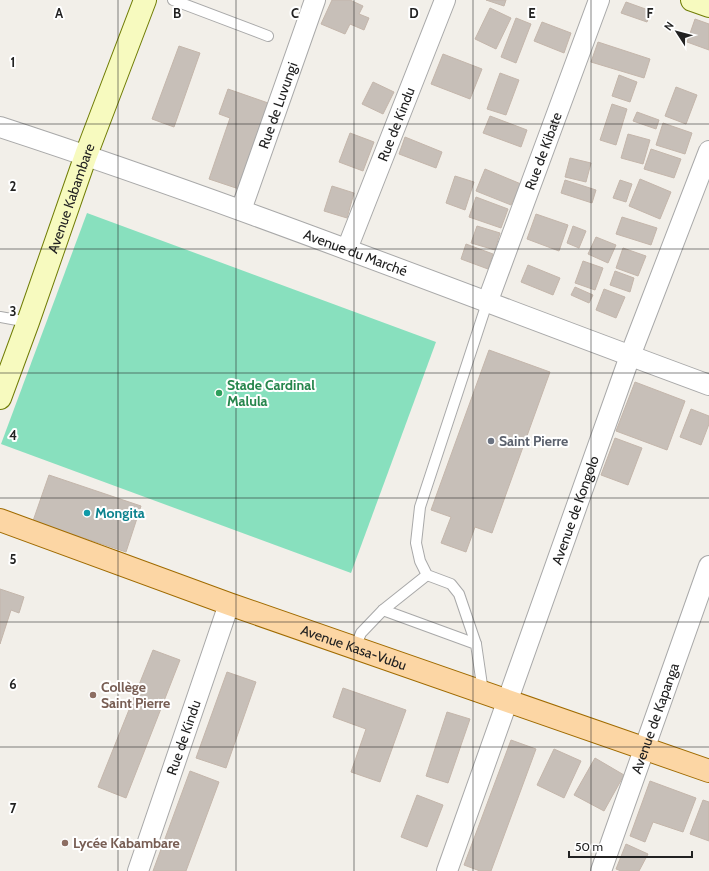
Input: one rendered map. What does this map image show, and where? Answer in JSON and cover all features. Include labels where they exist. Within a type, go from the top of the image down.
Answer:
[{"type":"main road","name":"Avenue Kabambare","points":[[0,398],[86,155],[145,0]]},
{"type":"main road","points":[[692,0],[709,6]]},
{"type":"main road","name":"Avenue Kasa-Vubu","points":[[0,520],[229,604],[709,771]]},
{"type":"street","name":"Rue de Luvungi","points":[[241,210],[315,0]]},
{"type":"street","name":"Rue de Kindu","points":[[347,249],[446,0]]},
{"type":"street","name":"Rue de Kibate","points":[[487,303],[599,0]]},
{"type":"street","name":"Avenue du Marché","points":[[0,126],[241,210],[709,385]]},
{"type":"street","name":"Avenue de Kongolo","points":[[447,871],[630,356],[709,151]]},
{"type":"street","name":"Avenue de Kapanga","points":[[601,871],[709,566]]},
{"type":"street","name":"Rue de Kindu","points":[[138,871],[229,604]]},
{"type":"lane","points":[[173,0],[268,36]]},
{"type":"lane","points":[[483,692],[476,644],[459,594],[451,584],[427,575],[420,561],[416,543],[420,507],[487,303]]},
{"type":"lane","points":[[0,317],[28,322]]},
{"type":"lane","points":[[355,648],[361,633],[383,610],[427,575]]},
{"type":"lane","points":[[383,610],[476,644]]},
{"type":"green space","name":"Stade Cardinal Malula","points":[[87,213],[436,342],[351,573],[1,444]]},
{"type":"building","points":[[332,0],[350,0],[363,6],[359,14],[369,18],[364,30],[350,24],[345,34],[321,24]]},
{"type":"building","points":[[486,0],[506,0],[504,6]]},
{"type":"building","points":[[626,2],[651,11],[647,22],[621,13]]},
{"type":"building","points":[[490,8],[511,18],[496,49],[475,39]]},
{"type":"building","points":[[516,18],[531,24],[516,63],[501,57]]},
{"type":"building","points":[[695,19],[709,24],[709,50],[687,42]]},
{"type":"building","points":[[542,22],[571,33],[564,53],[534,41]]},
{"type":"building","points":[[598,42],[650,59],[644,78],[591,62]]},
{"type":"building","points":[[179,46],[200,53],[174,127],[152,119]]},
{"type":"building","points":[[443,54],[482,69],[470,99],[431,84]]},
{"type":"building","points":[[500,73],[519,80],[506,115],[487,109]]},
{"type":"building","points":[[619,75],[637,82],[630,102],[612,96]]},
{"type":"building","points":[[373,82],[394,92],[383,114],[362,104]]},
{"type":"building","points":[[676,87],[697,95],[686,124],[665,116]]},
{"type":"building","points":[[228,89],[271,104],[242,190],[209,179],[230,118],[219,114]]},
{"type":"building","points":[[612,104],[627,109],[616,145],[600,140]]},
{"type":"building","points":[[637,112],[659,120],[656,129],[633,121]]},
{"type":"building","points":[[490,116],[527,130],[521,147],[483,133]]},
{"type":"building","points":[[663,123],[692,133],[685,154],[656,145]]},
{"type":"building","points":[[350,133],[374,142],[363,171],[339,162]]},
{"type":"building","points":[[628,134],[650,140],[643,164],[621,158]]},
{"type":"building","points":[[405,137],[442,152],[436,168],[399,154]]},
{"type":"building","points":[[651,149],[681,159],[674,178],[644,169]]},
{"type":"building","points":[[570,158],[591,163],[586,182],[565,177]]},
{"type":"building","points":[[485,169],[521,184],[511,205],[476,191]]},
{"type":"building","points":[[455,176],[474,182],[465,210],[446,203]]},
{"type":"building","points":[[640,179],[671,192],[660,219],[629,206]]},
{"type":"building","points":[[565,180],[596,190],[592,203],[561,193]]},
{"type":"building","points":[[620,180],[632,184],[626,202],[613,198]]},
{"type":"building","points":[[332,186],[354,193],[347,218],[324,211]]},
{"type":"building","points":[[476,197],[508,209],[501,228],[469,217]]},
{"type":"building","points":[[536,214],[568,225],[559,251],[527,239]]},
{"type":"building","points":[[622,217],[657,228],[651,245],[616,234]]},
{"type":"building","points":[[477,226],[500,233],[495,250],[471,243]]},
{"type":"building","points":[[573,226],[586,231],[579,248],[567,243]]},
{"type":"building","points":[[596,237],[616,245],[608,263],[588,254]]},
{"type":"building","points":[[466,244],[493,254],[488,269],[461,259]]},
{"type":"building","points":[[623,248],[646,256],[638,276],[616,268]]},
{"type":"building","points":[[583,261],[603,268],[595,290],[575,283]]},
{"type":"building","points":[[528,265],[560,278],[553,295],[521,282]]},
{"type":"building","points":[[615,271],[634,278],[630,292],[610,285]]},
{"type":"building","points":[[575,287],[593,295],[589,303],[571,295]]},
{"type":"building","points":[[604,289],[625,297],[616,318],[596,310]]},
{"type":"building","name":"Saint Pierre","points":[[489,350],[550,372],[492,533],[475,527],[466,552],[441,543],[451,517],[431,510]]},
{"type":"building","points":[[635,382],[685,401],[667,450],[616,431]]},
{"type":"building","points":[[691,409],[709,416],[709,424],[701,445],[680,437]]},
{"type":"building","points":[[615,438],[642,448],[628,485],[601,475]]},
{"type":"building","name":"Mongita","points":[[49,475],[141,506],[126,552],[33,521]]},
{"type":"building","points":[[0,589],[24,597],[19,613],[11,610],[0,644]]},
{"type":"building","points":[[153,650],[180,660],[126,798],[98,787]]},
{"type":"building","points":[[227,672],[256,682],[226,768],[196,758]]},
{"type":"building","points":[[343,688],[406,710],[380,782],[351,772],[366,729],[333,717]]},
{"type":"building","points":[[447,712],[470,719],[448,783],[426,776]]},
{"type":"building","points":[[511,740],[536,749],[491,871],[480,871],[464,865]]},
{"type":"building","points":[[554,749],[581,761],[564,798],[537,785]]},
{"type":"building","points":[[595,758],[624,775],[604,811],[574,795]]},
{"type":"building","points":[[190,771],[219,782],[186,871],[153,871]]},
{"type":"building","points":[[650,781],[696,798],[683,832],[653,822],[645,842],[630,836]]},
{"type":"building","points":[[417,795],[443,805],[427,847],[401,837]]},
{"type":"building","points":[[703,800],[709,802],[709,841],[690,834]]},
{"type":"building","points":[[626,844],[648,854],[639,871],[621,871],[616,869]]},
{"type":"place","name":"Stade Cardinal Malula","points":[[219,393]]},
{"type":"place","name":"Saint Pierre","points":[[491,441]]},
{"type":"place","name":"Mongita","points":[[87,513]]},
{"type":"place","name":"Collège Saint Pierre","points":[[93,695]]},
{"type":"place","name":"Lycée Kabambare","points":[[65,843]]}]
